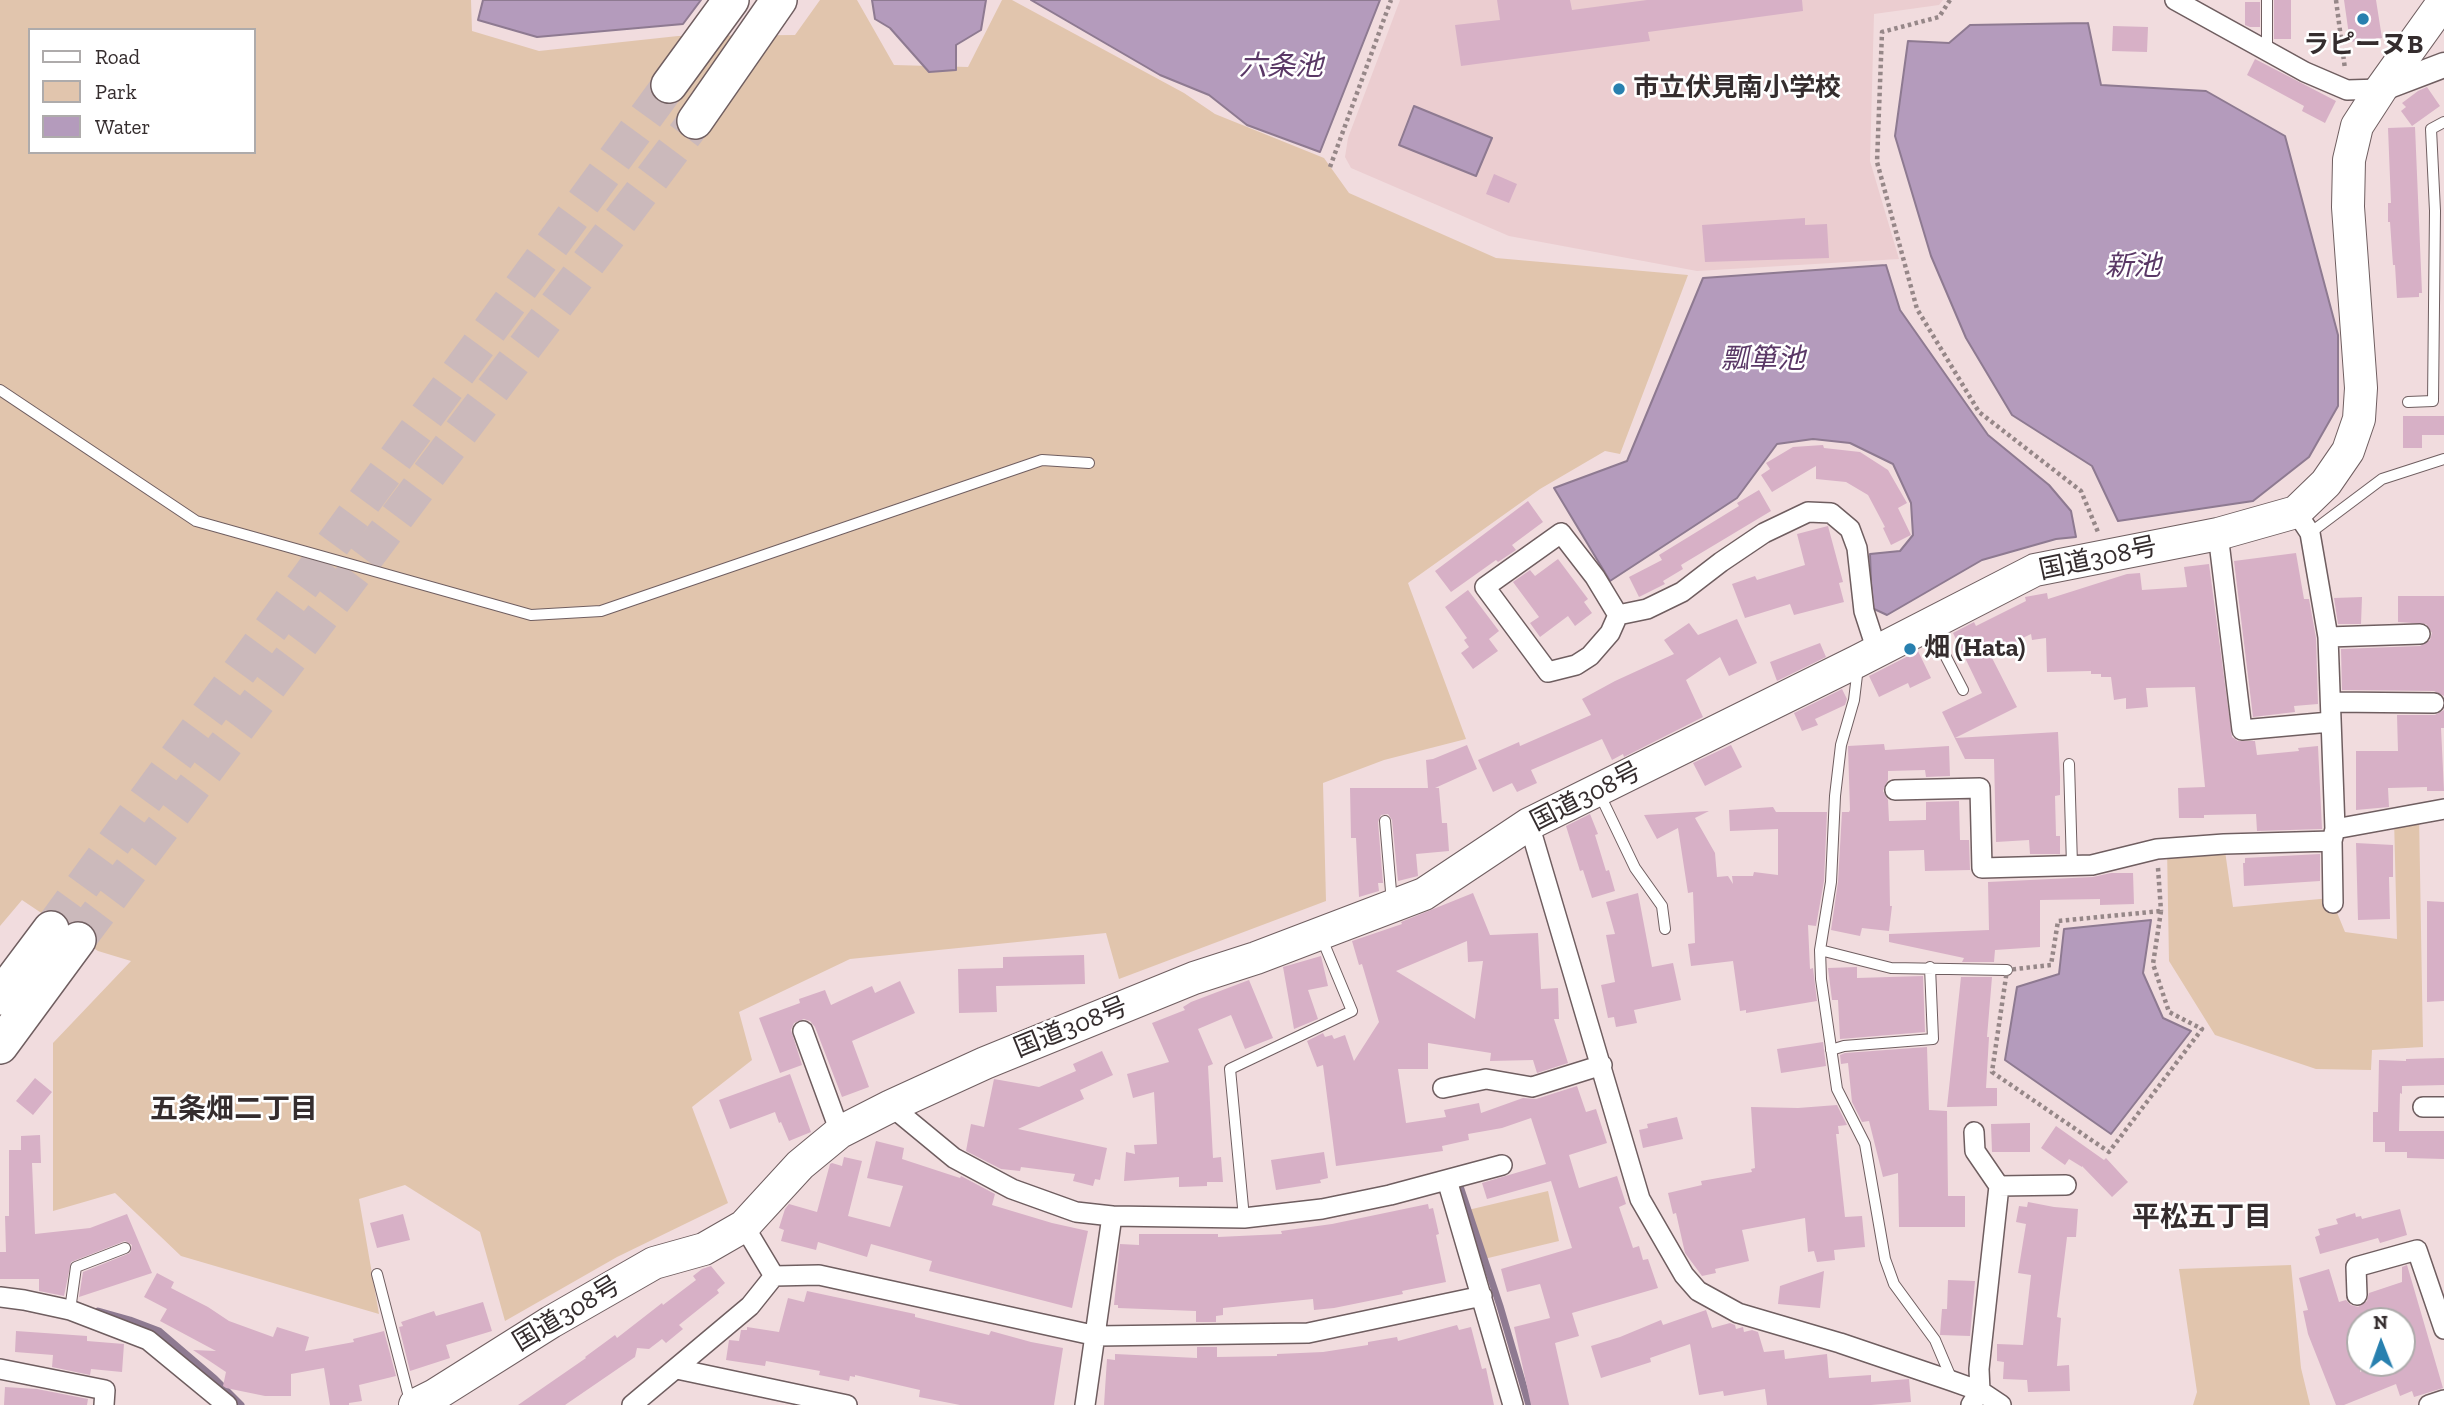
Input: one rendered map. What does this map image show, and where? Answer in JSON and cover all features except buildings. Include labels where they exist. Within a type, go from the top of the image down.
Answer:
[{"type":"highway","points":[[669,85],[731,0]]},
{"type":"highway","points":[[695,121],[779,0]]},
{"type":"highway","name":"国道308号","points":[[413,1405],[435,1395],[551,1322],[654,1263],[704,1250],[744,1226],[800,1165],[840,1132],[985,1063],[1194,978],[1256,958],[1424,894],[1529,824],[2035,570],[2217,534],[2303,523],[2348,450],[2359,419],[2361,388],[2348,207],[2349,160],[2357,126],[2444,1]]},
{"type":"highway","points":[[0,997],[65,934],[0,1046]]},
{"type":"street","points":[[2175,0],[2305,72],[2347,90],[2381,89],[2444,65]]},
{"type":"street","points":[[1618,615],[1647,609],[1682,592],[1764,533],[1808,512],[1831,513],[1850,529],[1857,548],[1868,656]]},
{"type":"street","points":[[2303,523],[2328,637],[2334,836],[2333,904]]},
{"type":"street","points":[[1560,533],[1595,577],[1618,615],[1610,633],[1590,656],[1576,665],[1548,672],[1485,587],[1560,533]]},
{"type":"street","points":[[2217,534],[2242,730],[2330,712],[2434,703]]},
{"type":"street","points":[[2328,637],[2420,634]]},
{"type":"street","points":[[1895,790],[1980,788],[1982,868],[2092,865],[2157,849],[2334,836],[2444,809]]},
{"type":"street","points":[[1529,824],[1640,1199],[1684,1275],[1698,1291],[1738,1313],[1840,1343],[1952,1381],[1975,1398],[2001,1405]]},
{"type":"street","points":[[803,1031],[840,1132]]},
{"type":"street","points":[[1443,1088],[1486,1079],[1532,1087],[1602,1065]]},
{"type":"street","points":[[891,1106],[954,1158],[1012,1189],[1076,1212],[1112,1216],[1244,1218],[1322,1209],[1390,1195],[1502,1165]]},
{"type":"street","points":[[2423,1107],[2444,1107]]},
{"type":"street","points":[[1974,1132],[1975,1151],[1999,1186],[1975,1398]]},
{"type":"street","points":[[1447,1180],[1513,1405]]},
{"type":"street","points":[[1999,1186],[2066,1185]]},
{"type":"street","points":[[1085,1405],[1097,1336],[1112,1216]]},
{"type":"street","points":[[744,1226],[774,1276]]},
{"type":"street","points":[[2357,1295],[2356,1267],[2417,1250],[2444,1329]]},
{"type":"street","points":[[774,1276],[819,1275],[1097,1336],[1308,1333],[1482,1296]]},
{"type":"street","points":[[632,1405],[751,1306],[774,1276]]},
{"type":"street","points":[[0,1297],[70,1310],[148,1340],[226,1405]]},
{"type":"street","points":[[0,1368],[105,1390],[104,1405]]},
{"type":"street","points":[[677,1369],[846,1405]]},
{"type":"street","points":[[2429,1405],[2444,1400]]},
{"type":"lane","points":[[2267,0],[2267,50]]},
{"type":"lane","points":[[2408,402],[2433,401],[2435,211],[2431,129],[2444,121]]},
{"type":"lane","points":[[0,390],[196,521],[531,615],[601,611],[1042,460],[1089,463]]},
{"type":"lane","points":[[2303,523],[2382,479],[2444,459]]},
{"type":"lane","points":[[1928,624],[1963,690]]},
{"type":"lane","points":[[1868,656],[1841,745],[1835,796],[1831,882],[1820,950],[1821,979],[1838,1089],[1865,1144],[1885,1259],[1894,1284],[1935,1340],[1952,1381]]},
{"type":"lane","points":[[2069,764],[2072,865]]},
{"type":"lane","points":[[1598,791],[1635,868],[1662,906],[1665,929]]},
{"type":"lane","points":[[1385,821],[1392,907]]},
{"type":"lane","points":[[1244,1218],[1230,1069],[1352,1011],[1320,933]]},
{"type":"lane","points":[[1820,950],[1891,968],[2007,970]]},
{"type":"lane","points":[[1831,1050],[1843,1046],[1933,1039],[1930,967]]},
{"type":"lane","points":[[70,1310],[76,1267],[125,1248]]},
{"type":"lane","points":[[377,1274],[413,1405]]},
{"type":"path","points":[[1331,167],[1391,0]]},
{"type":"path","points":[[1950,0],[1939,17],[1882,32],[1877,162],[1917,309],[1979,412],[2081,491],[2107,556]]},
{"type":"path","points":[[2336,0],[2347,90]]},
{"type":"path","points":[[2157,849],[2161,911],[2153,964],[2169,1012],[2202,1029],[2109,1152],[1992,1072],[2007,970],[2051,965],[2058,921],[2161,911]]},
{"type":"shaded area","name":"市立伏見南小学校","points":[[1400,0],[1943,0],[1939,5],[1874,14],[1870,161],[1899,259],[1697,271],[1509,236],[1351,168],[1345,157],[1348,138]]},
{"type":"green space","points":[[0,0],[471,0],[472,31],[539,51],[678,36],[795,35],[820,0],[857,0],[894,65],[968,67],[1002,0],[1012,0],[1184,93],[1215,114],[1324,158],[1349,193],[1496,258],[1688,275],[1620,454],[1605,451],[1540,489],[1408,583],[1466,739],[1384,760],[1323,783],[1326,901],[1119,979],[1106,933],[850,959],[739,1012],[752,1060],[692,1107],[728,1203],[617,1257],[505,1321],[480,1232],[405,1185],[359,1199],[379,1314],[181,1256],[115,1193],[53,1211],[53,1043],[131,961],[98,951],[22,900],[0,926]]},
{"type":"green space","points":[[2419,813],[2423,1047],[2372,1050],[2371,1070],[2316,1069],[2215,1035],[2169,961],[2167,848],[2224,844],[2233,907],[2331,898],[2345,932],[2397,939],[2394,818]]},
{"type":"green space","points":[[1548,1191],[1559,1241],[1484,1259],[1468,1210]]},
{"type":"green space","points":[[2291,1265],[2301,1368],[2310,1405],[2193,1405],[2197,1392],[2179,1269]]},
{"type":"water","points":[[483,0],[701,0],[683,24],[537,37],[478,20]]},
{"type":"water","points":[[872,0],[986,0],[981,30],[956,45],[956,70],[929,72],[890,28],[875,19]]},
{"type":"water","name":"六条池","points":[[1031,0],[1380,0],[1320,152],[1247,125],[1209,95],[1160,75]]},
{"type":"water","name":"新池","points":[[2088,23],[2101,85],[2206,91],[2285,136],[2338,335],[2338,406],[2309,457],[2253,501],[2118,521],[2092,466],[2012,415],[1966,338],[1931,256],[1895,136],[1908,41],[1949,43],[1970,25]]},
{"type":"water","points":[[1414,106],[1492,138],[1476,176],[1399,145]]},
{"type":"water","name":"瓢箪池","points":[[1886,265],[1900,310],[1988,435],[2049,485],[2071,511],[2076,537],[2056,539],[1982,560],[1887,615],[1872,608],[1870,554],[1900,551],[1913,535],[1911,503],[1893,464],[1850,443],[1813,439],[1777,444],[1737,498],[1610,581],[1554,488],[1627,461],[1703,278]]},
{"type":"water","points":[[2151,920],[2143,973],[2163,1018],[2191,1031],[2111,1134],[2005,1060],[2017,987],[2059,974],[2064,929]]},
{"type":"waterway","points":[[1458,1180],[1500,1306],[1529,1405]]},
{"type":"waterway","points":[[98,1311],[159,1331],[241,1405]]},
{"type":"tunnel","points":[[51,929],[669,85]]},
{"type":"tunnel","points":[[78,940],[695,121]]},
{"type":"place","name":"ラピーヌB","points":[[2363,19]]},
{"type":"place","name":"市立伏見南小学校","points":[[1619,89]]},
{"type":"place","name":"畑 (Hata)","points":[[1910,649]]},
{"type":"district","name":"五条畑二丁目","points":[[234,1110]]},
{"type":"district","name":"平松五丁目","points":[[2202,1218]]}]
